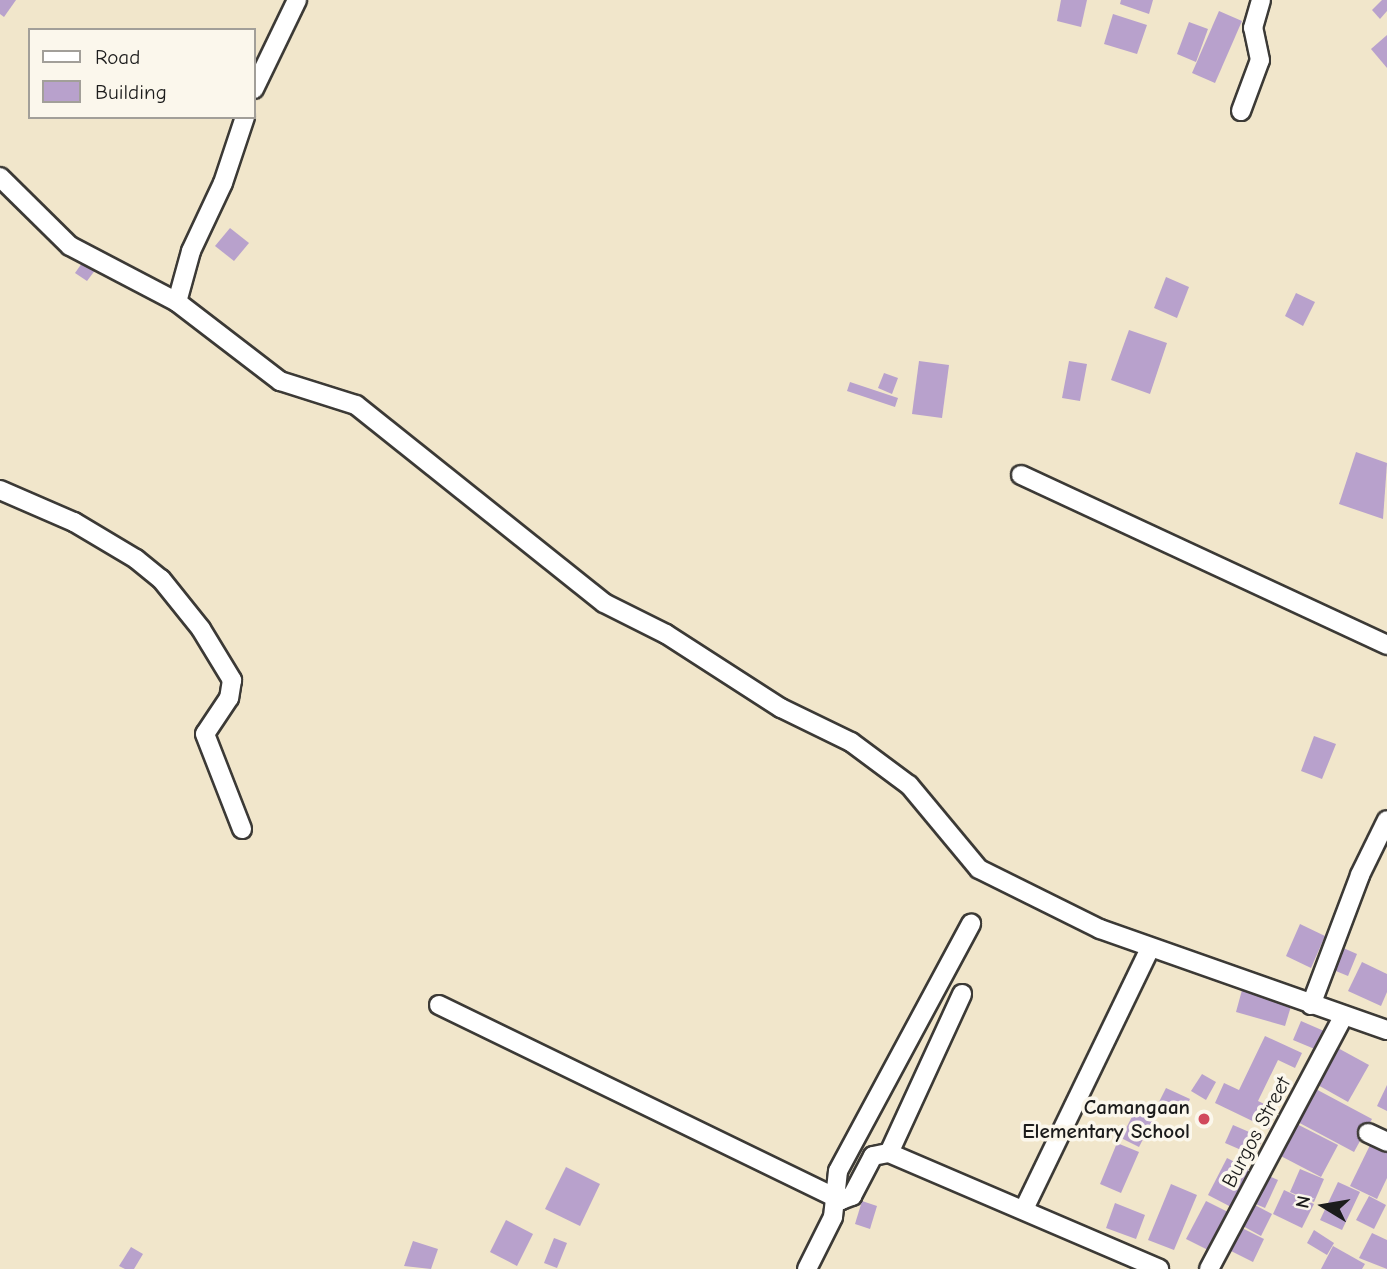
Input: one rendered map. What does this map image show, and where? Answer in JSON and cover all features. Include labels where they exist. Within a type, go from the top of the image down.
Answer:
[{"type":"street","points":[[256,85],[298,0]]},
{"type":"street","points":[[1241,111],[1260,60],[1253,28],[1261,0]]},
{"type":"street","points":[[177,302],[191,251],[223,183],[244,119]]},
{"type":"street","points":[[0,177],[62,240],[177,302],[280,381],[356,405],[604,603],[667,634],[781,708],[851,741],[918,794],[964,855],[979,869],[1100,929],[1343,1017],[1387,1030]]},
{"type":"street","points":[[1021,475],[1387,645]]},
{"type":"street","points":[[0,490],[74,522],[136,559],[161,579],[201,629],[232,680],[229,698],[205,734],[242,829]]},
{"type":"street","points":[[1311,1005],[1360,876],[1387,820]]},
{"type":"street","points":[[807,1269],[833,1217],[838,1171],[971,924]]},
{"type":"street","points":[[1024,1209],[1150,948]]},
{"type":"street","points":[[889,1153],[962,995]]},
{"type":"street","points":[[439,1005],[834,1197],[849,1200],[873,1156],[889,1153],[1159,1269]]},
{"type":"street","name":"Burgos Street","points":[[1209,1269],[1343,1017]]},
{"type":"street","points":[[1368,1133],[1387,1142]]},
{"type":"building","points":[[0,0],[16,0],[4,17],[0,14]]},
{"type":"building","points":[[1061,0],[1087,0],[1081,27],[1057,21]]},
{"type":"building","points":[[1121,0],[1153,0],[1149,14],[1120,4]]},
{"type":"building","points":[[1382,0],[1387,0],[1387,11],[1380,19],[1372,10]]},
{"type":"building","points":[[1219,11],[1242,21],[1215,83],[1192,73]]},
{"type":"building","points":[[1113,14],[1147,25],[1137,54],[1104,44]]},
{"type":"building","points":[[1189,22],[1208,29],[1196,62],[1177,54]]},
{"type":"building","points":[[1387,35],[1387,68],[1371,49]]},
{"type":"building","points":[[230,228],[249,243],[234,261],[215,246]]},
{"type":"building","points":[[87,256],[99,265],[87,281],[75,273]]},
{"type":"building","points":[[1166,277],[1189,287],[1177,318],[1154,308]]},
{"type":"building","points":[[1296,293],[1315,302],[1303,326],[1285,316]]},
{"type":"building","points":[[1129,330],[1167,343],[1150,394],[1111,380]]},
{"type":"building","points":[[919,361],[949,365],[942,418],[912,414]]},
{"type":"building","points":[[1069,361],[1087,364],[1080,401],[1062,398]]},
{"type":"building","points":[[884,373],[898,378],[892,394],[878,388]]},
{"type":"building","points":[[850,382],[898,398],[895,407],[847,391]]},
{"type":"building","points":[[1356,452],[1387,463],[1383,519],[1339,504]]},
{"type":"building","points":[[1314,736],[1336,744],[1322,779],[1301,771]]},
{"type":"building","points":[[1300,924],[1325,936],[1311,968],[1286,956]]},
{"type":"building","points":[[1341,947],[1357,954],[1348,976],[1331,969]]},
{"type":"building","points":[[1362,962],[1387,974],[1387,992],[1381,1006],[1348,991]]},
{"type":"building","points":[[1242,990],[1292,1003],[1285,1026],[1236,1012]]},
{"type":"building","points":[[1301,1021],[1324,1031],[1317,1050],[1293,1040]]},
{"type":"building","points":[[1265,1036],[1302,1053],[1295,1068],[1278,1060],[1258,1101],[1277,1110],[1269,1129],[1215,1103],[1224,1083],[1239,1090]]},
{"type":"building","points":[[1336,1047],[1369,1065],[1348,1102],[1316,1084]]},
{"type":"building","points":[[1202,1074],[1216,1082],[1206,1100],[1191,1091]]},
{"type":"building","points":[[1387,1085],[1387,1111],[1377,1106]]},
{"type":"building","points":[[1312,1087],[1372,1119],[1354,1152],[1294,1120]]},
{"type":"building","points":[[1166,1088],[1190,1099],[1181,1116],[1158,1104]]},
{"type":"building","points":[[1137,1107],[1155,1116],[1139,1147],[1121,1138]]},
{"type":"building","points":[[1291,1121],[1338,1145],[1321,1177],[1275,1153]]},
{"type":"building","points":[[1233,1125],[1263,1138],[1255,1156],[1225,1143]]},
{"type":"building","points":[[1373,1139],[1387,1145],[1387,1178],[1377,1199],[1350,1186]]},
{"type":"building","points":[[1117,1143],[1139,1152],[1121,1193],[1100,1184]]},
{"type":"building","points":[[1227,1158],[1252,1171],[1233,1208],[1208,1195]]},
{"type":"building","points":[[566,1167],[600,1184],[580,1226],[545,1209]]},
{"type":"building","points":[[1300,1169],[1324,1179],[1314,1202],[1290,1192]]},
{"type":"building","points":[[1264,1174],[1278,1180],[1265,1208],[1251,1202]]},
{"type":"building","points":[[1338,1182],[1360,1192],[1342,1230],[1320,1220]]},
{"type":"building","points":[[1171,1184],[1197,1195],[1174,1250],[1148,1240]]},
{"type":"building","points":[[1284,1190],[1314,1204],[1302,1228],[1273,1214]]},
{"type":"building","points":[[1369,1196],[1386,1205],[1374,1229],[1356,1220]]},
{"type":"building","points":[[862,1201],[877,1206],[870,1229],[855,1224]]},
{"type":"building","points":[[1206,1201],[1232,1214],[1212,1252],[1186,1239]]},
{"type":"building","points":[[1115,1203],[1145,1215],[1136,1239],[1106,1228]]},
{"type":"building","points":[[1253,1204],[1272,1214],[1261,1236],[1241,1225]]},
{"type":"building","points":[[506,1220],[533,1234],[517,1266],[490,1252]]},
{"type":"building","points":[[1238,1226],[1264,1239],[1253,1262],[1227,1249]]},
{"type":"building","points":[[1314,1230],[1334,1243],[1327,1255],[1307,1243]]},
{"type":"building","points":[[1372,1233],[1387,1240],[1387,1269],[1359,1258]]},
{"type":"building","points":[[554,1238],[567,1243],[557,1268],[544,1263]]},
{"type":"building","points":[[413,1241],[438,1249],[431,1269],[404,1266]]},
{"type":"building","points":[[1333,1246],[1365,1264],[1362,1269],[1321,1269]]},
{"type":"building","points":[[131,1247],[143,1254],[134,1269],[125,1269],[119,1266]]},
{"type":"place","name":"Camangaan Elementary School","points":[[1204,1119]]}]
